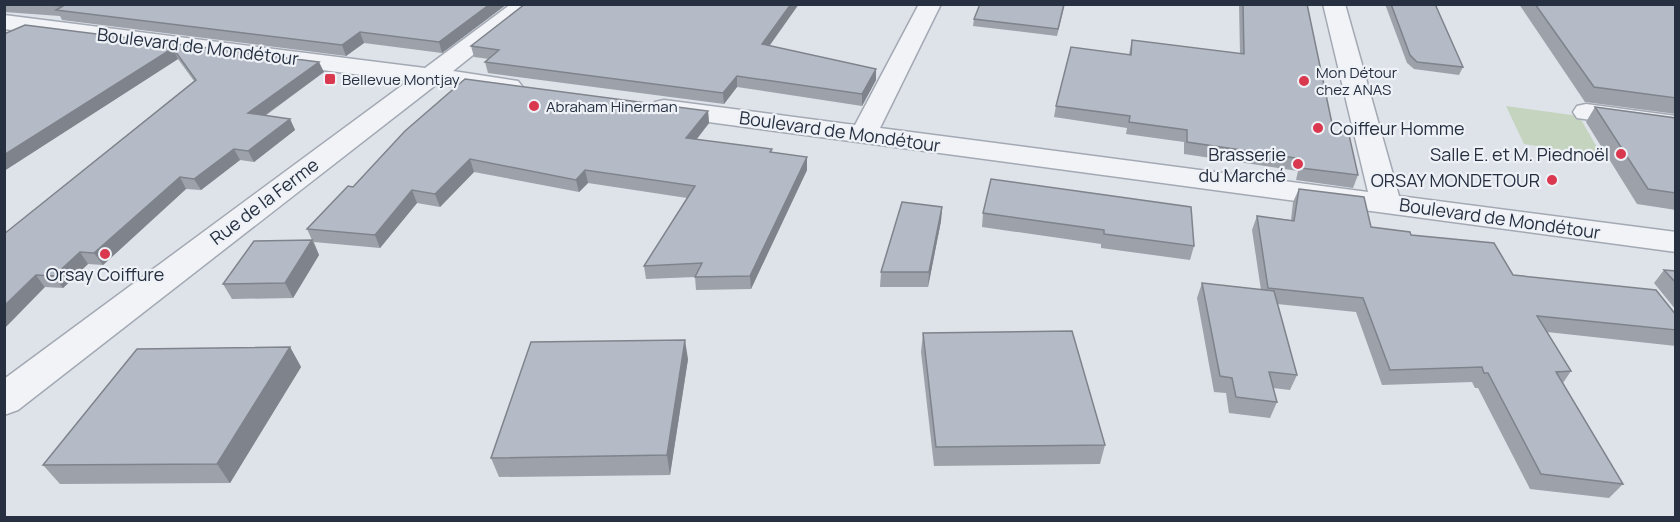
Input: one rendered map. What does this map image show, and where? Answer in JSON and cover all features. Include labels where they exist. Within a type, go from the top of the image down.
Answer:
[{"type":"street","points":[[4,17],[29,4]]},
{"type":"street","name":"Rue de la Ferme","points":[[4,400],[526,4]]},
{"type":"street","points":[[862,135],[930,4]]},
{"type":"street","points":[[1334,4],[1386,202]]},
{"type":"street","name":"Boulevard de Mondétour","points":[[4,22],[537,90]]},
{"type":"street","name":"Boulevard de Mondétour","points":[[642,105],[1676,242]]},
{"type":"street","points":[[1586,112],[1676,124]]},
{"type":"green space","points":[[1506,106],[1579,116],[1602,156],[1524,144]]},
{"type":"building","points":[[36,4],[490,4],[439,42],[360,32],[342,45],[56,10],[63,6]]},
{"type":"building","points":[[525,4],[791,4],[762,44],[876,69],[862,94],[737,76],[723,93],[485,62],[499,50],[471,46]]},
{"type":"building","points":[[980,4],[1064,4],[1058,29],[974,19]]},
{"type":"building","points":[[1243,4],[1307,4],[1334,133],[1349,135],[1358,175],[1301,168],[1302,159],[1187,142],[1187,130],[1129,122],[1130,116],[1056,106],[1071,47],[1131,55],[1132,40],[1244,54]]},
{"type":"building","points":[[1391,4],[1435,4],[1463,67],[1417,62],[1410,55]]},
{"type":"building","points":[[1535,4],[1676,4],[1676,98],[1594,87]]},
{"type":"building","points":[[25,25],[319,62],[248,113],[290,119],[248,151],[234,149],[194,179],[180,177],[94,253],[80,252],[54,276],[36,275],[4,306],[4,234],[196,80],[173,48],[4,155],[4,34]]},
{"type":"building","points":[[465,79],[708,111],[686,138],[772,149],[770,152],[807,157],[750,276],[695,277],[702,263],[644,266],[695,186],[585,170],[576,180],[470,159],[435,194],[412,190],[375,235],[307,229],[348,186],[353,187],[405,131]]},
{"type":"building","points":[[1595,107],[1676,118],[1676,193],[1648,189]]},
{"type":"building","points":[[991,179],[1191,207],[1194,246],[1104,234],[1104,230],[983,213]]},
{"type":"building","points":[[1299,189],[1364,197],[1371,227],[1410,232],[1411,235],[1494,243],[1513,275],[1656,290],[1676,315],[1676,330],[1537,316],[1571,371],[1556,372],[1623,484],[1541,474],[1488,373],[1484,373],[1482,367],[1390,370],[1363,298],[1268,288],[1257,216],[1294,221]]},
{"type":"building","points":[[902,202],[942,207],[929,272],[881,272]]},
{"type":"building","points":[[312,240],[285,283],[223,284],[254,241]]},
{"type":"building","points":[[1664,270],[1676,271],[1676,283]]},
{"type":"building","points":[[1202,283],[1274,291],[1297,375],[1269,372],[1277,402],[1236,397],[1232,378],[1220,376]]},
{"type":"building","points":[[1072,331],[1105,445],[936,447],[923,333]]},
{"type":"building","points":[[685,340],[667,455],[491,458],[531,342]]},
{"type":"building","points":[[290,347],[217,464],[43,465],[137,349]]},
{"type":"place","name":"Bellevue Montjay","points":[[330,79]]},
{"type":"place","name":"Mon Détour chez ANAS","points":[[1304,81]]},
{"type":"place","name":"Abraham Hinerman","points":[[534,106]]},
{"type":"place","name":"Coiffeur Homme","points":[[1318,128]]},
{"type":"place","name":"Salle E. et M. Piednoël","points":[[1621,154]]},
{"type":"place","name":"Brasserie du Marché","points":[[1298,164]]},
{"type":"place","name":"ORSAY MONDETOUR","points":[[1552,180]]},
{"type":"place","name":"Orsay Coiffure","points":[[105,254]]}]
